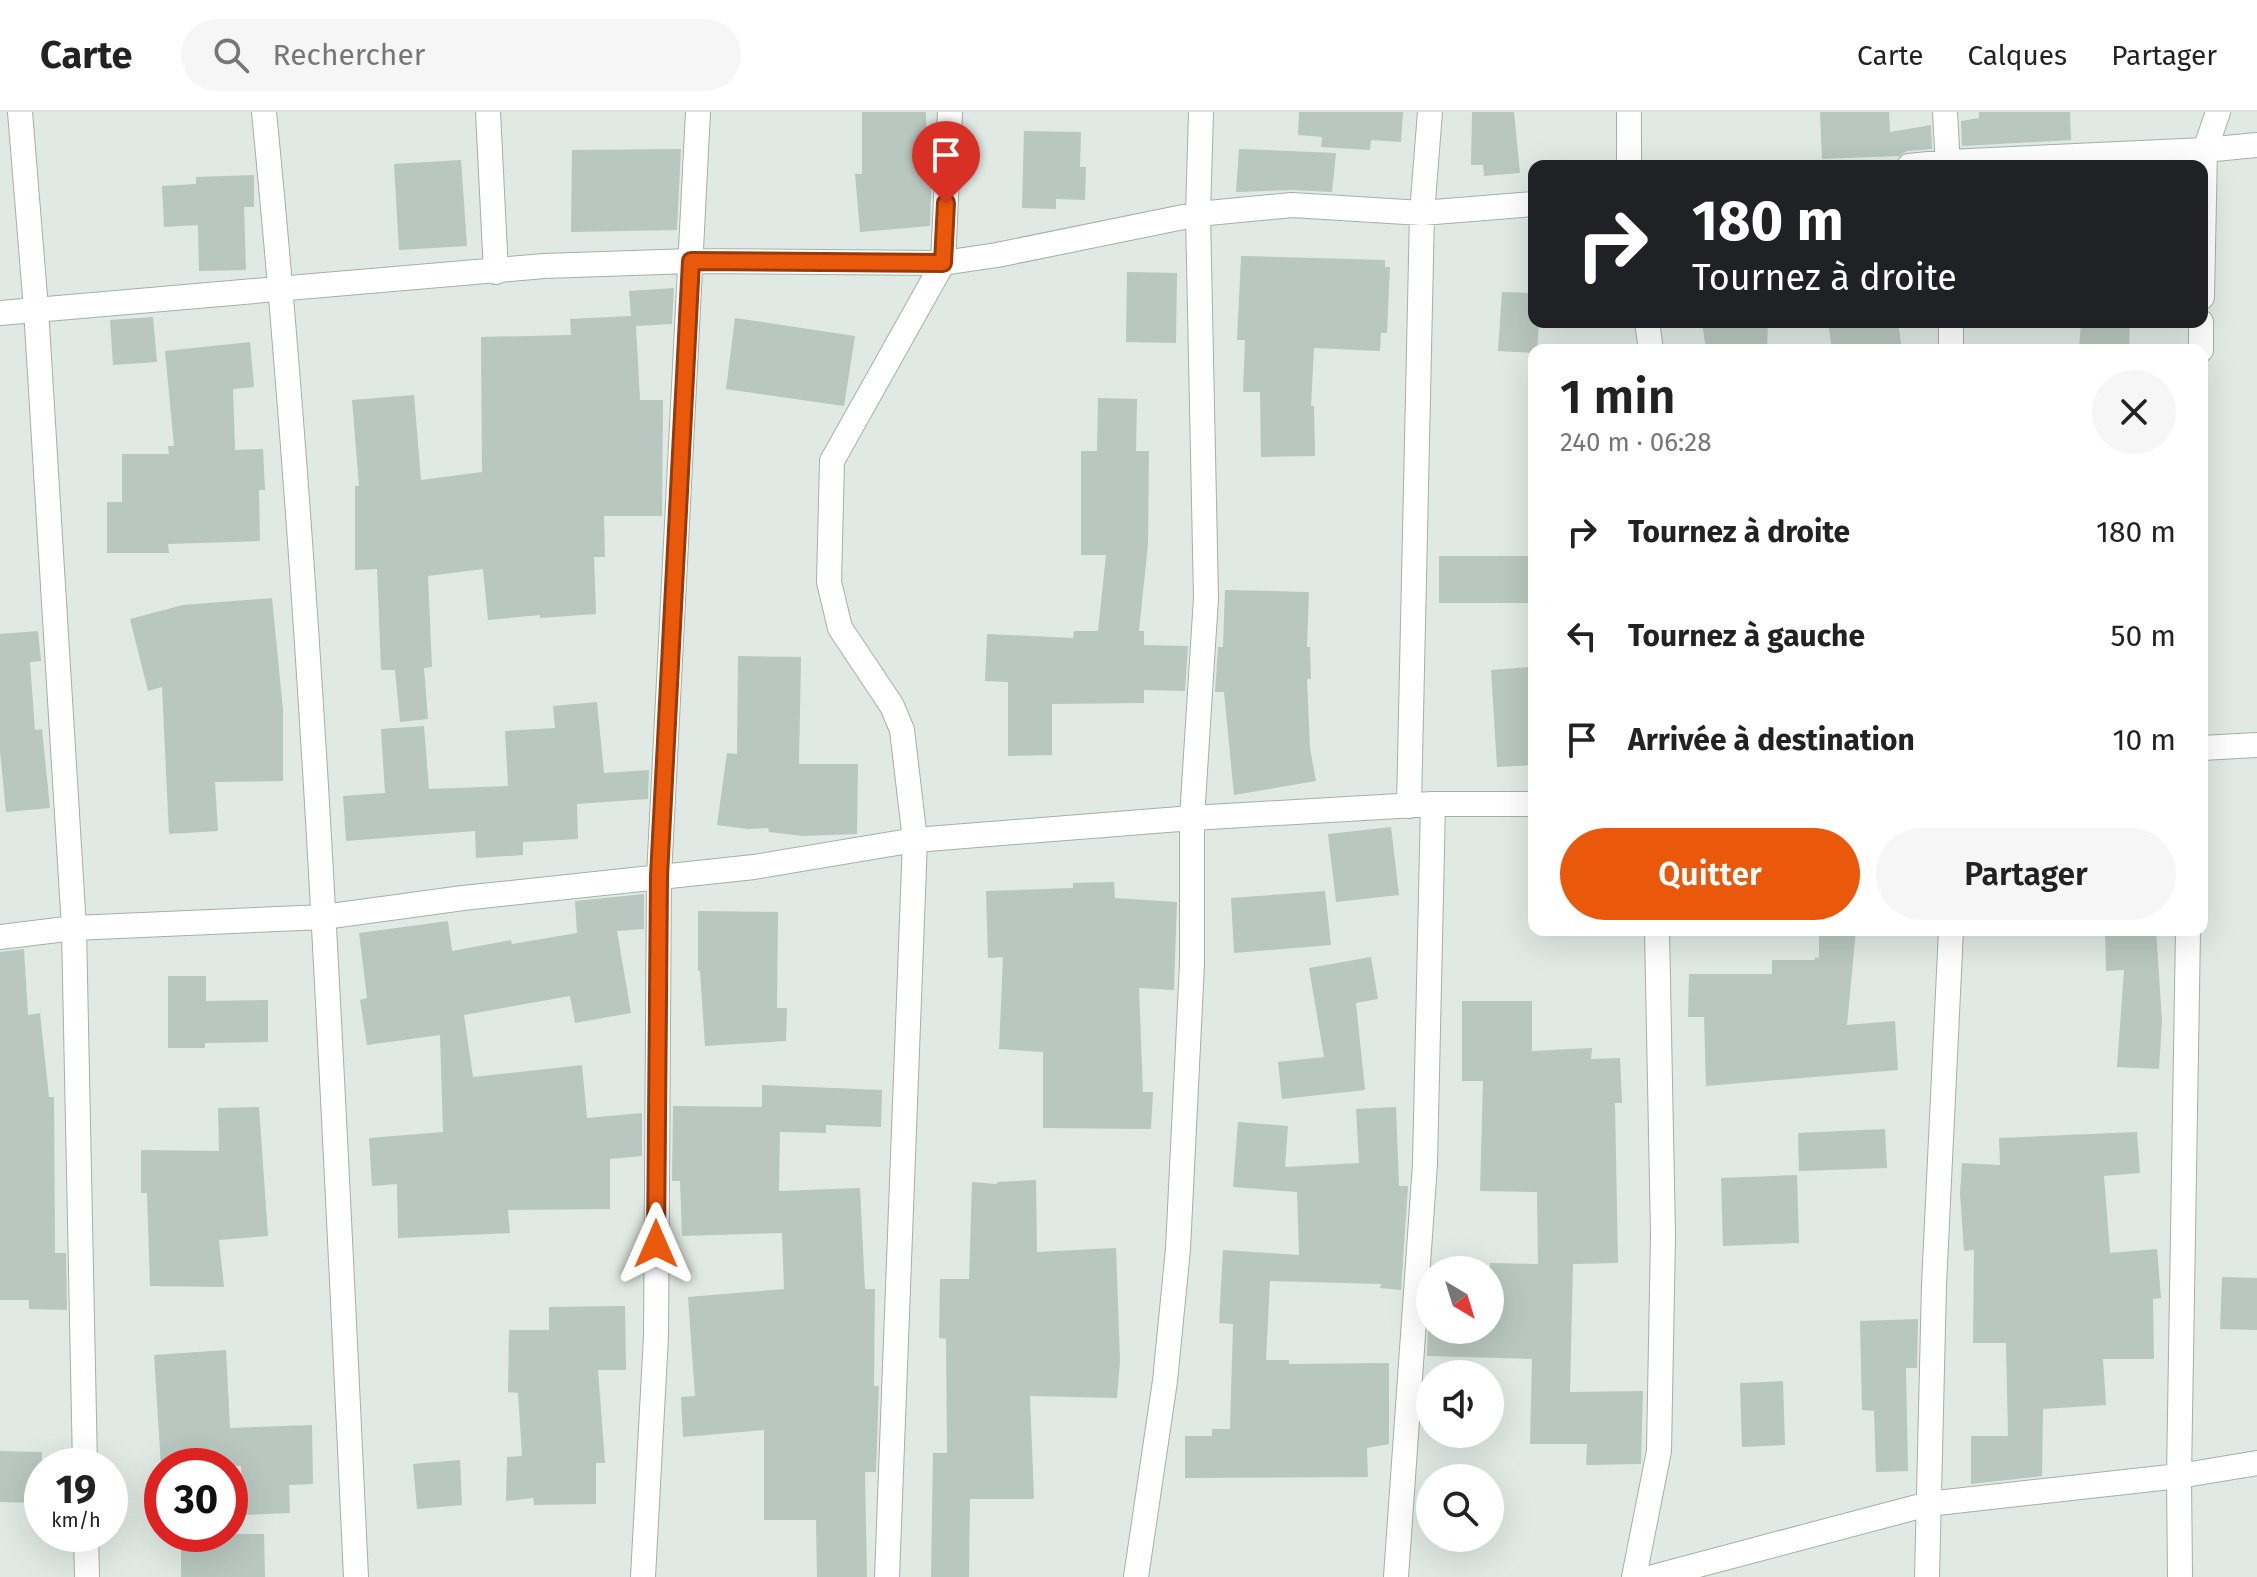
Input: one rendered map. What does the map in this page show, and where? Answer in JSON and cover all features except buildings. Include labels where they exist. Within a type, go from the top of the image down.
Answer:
[{"type":"street","points":[[20,112],[36,309],[74,928],[85,1448]]},
{"type":"street","points":[[264,112],[281,289],[324,917],[356,1577]]},
{"type":"street","points":[[488,112],[496,272]]},
{"type":"street","points":[[643,1577],[656,1336],[659,876],[698,112]]},
{"type":"street","points":[[887,1577],[915,840],[902,730],[892,706],[840,628],[829,582],[832,461],[943,263],[950,112]]},
{"type":"street","points":[[1136,1577],[1165,1381],[1178,1249],[1192,964],[1192,818],[1206,598],[1198,214],[1201,112]]},
{"type":"street","points":[[1396,1577],[1425,1164],[1421,805],[1422,213],[1430,112]]},
{"type":"street","points":[[1629,112],[1629,160]]},
{"type":"street","points":[[1945,112],[1948,160]]},
{"type":"street","points":[[2205,160],[2205,150],[2218,112]]},
{"type":"street","points":[[2021,160],[2257,145]]},
{"type":"street","points":[[0,313],[544,266],[691,261],[943,263],[1198,214],[1292,205],[1422,213],[1528,204]]},
{"type":"street","points":[[2208,748],[2257,745]]},
{"type":"street","points":[[0,937],[74,928],[324,917],[754,867],[915,840],[1192,818],[1421,805],[1528,804]]},
{"type":"street","points":[[1634,1577],[1659,1451],[1663,1235],[1657,936]]},
{"type":"street","points":[[1927,1577],[1935,1269],[1951,936]]},
{"type":"street","points":[[2180,1577],[2188,936]]},
{"type":"street","points":[[1653,1577],[1928,1504],[2179,1476],[2257,1463]]},
{"type":"street","points":[[86,1552],[87,1577]]},
{"type":"route","points":[[656,1244],[659,876],[691,261],[943,263],[946,203]]}]
